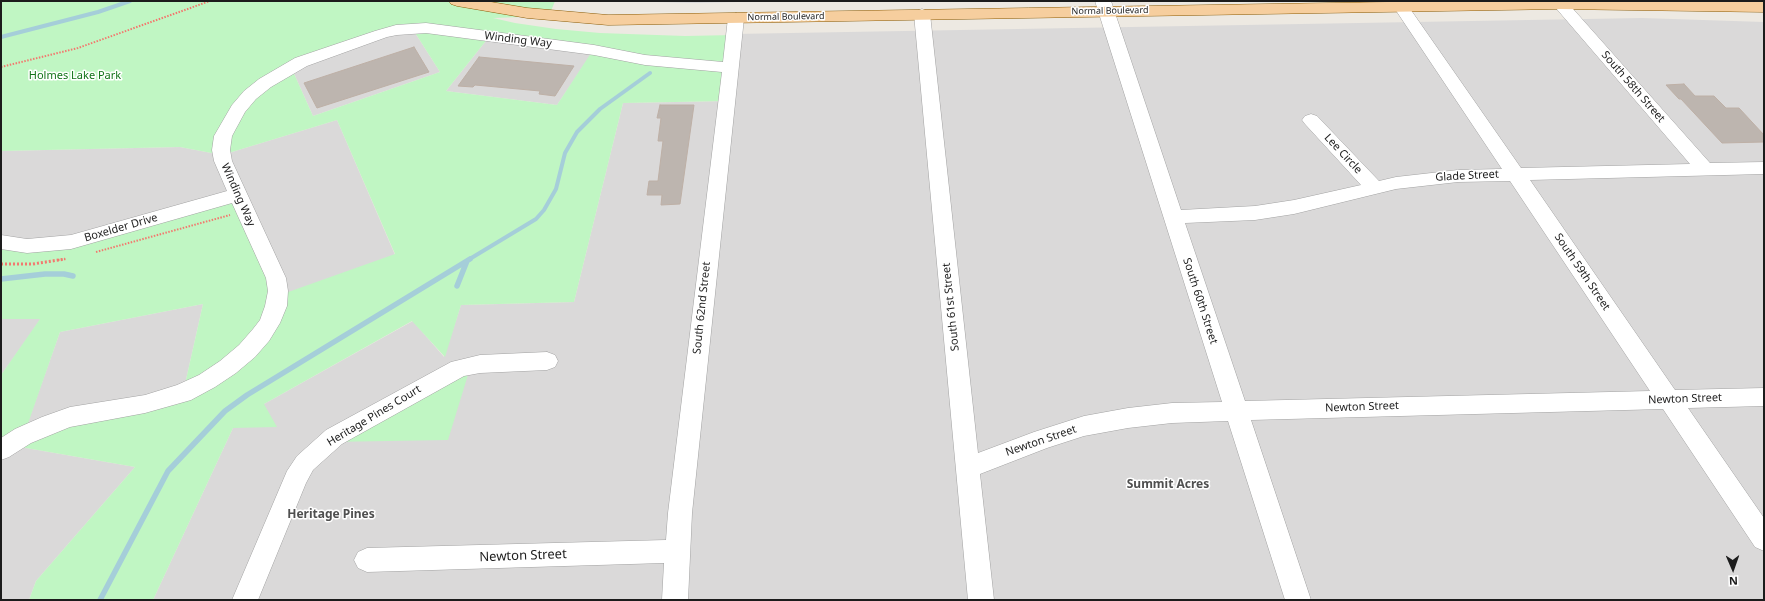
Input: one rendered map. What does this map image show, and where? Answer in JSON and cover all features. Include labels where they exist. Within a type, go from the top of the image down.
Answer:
[{"type":"main road","name":"Normal Boulevard","points":[[457,1],[527,13],[574,18],[626,20],[922,14],[1105,6],[1401,6],[1638,2],[1764,6]]},
{"type":"street","name":"South 58th Street","points":[[1560,4],[1706,170]]},
{"type":"street","name":"South 60th Street","points":[[1105,6],[1298,600]]},
{"type":"street","name":"South 59th Street","points":[[1401,6],[1764,539]]},
{"type":"street","name":"South 61st Street","points":[[922,14],[981,600]]},
{"type":"street","name":"South 62nd Street","points":[[675,600],[680,513],[736,18]]},
{"type":"street","name":"Winding Way","points":[[11,444],[50,424],[70,417],[145,404],[183,392],[218,374],[246,351],[269,323],[276,306],[278,291],[276,278],[223,161],[223,136],[229,122],[238,109],[265,83],[301,62],[381,34],[396,30],[426,28],[594,50],[645,60],[731,68]]},
{"type":"street","name":"Lee Circle","points":[[1311,120],[1375,188]]},
{"type":"street","name":"Glade Street","points":[[1173,217],[1255,213],[1294,208],[1375,188],[1428,178],[1515,174],[1764,168]]},
{"type":"street","name":"Boxelder Drive","points":[[1,242],[27,246],[71,242],[238,195]]},
{"type":"street","name":"Heritage Pines Court","points":[[245,600],[296,479],[306,463],[319,449],[346,430],[459,368],[480,364],[546,361]]},
{"type":"street","name":"Newton Street","points":[[968,468],[1042,439],[1084,426],[1128,418],[1172,413],[1764,396]]},
{"type":"street","name":"Newton Street","points":[[366,560],[679,551]]},
{"type":"path","points":[[1,67],[100,41],[210,1]]},
{"type":"shaded area","points":[[617,1],[738,1],[738,2],[695,3]]},
{"type":"shaded area","points":[[1642,18],[1764,22],[1764,600],[153,600],[233,428],[264,404],[413,321],[444,357],[461,305],[574,302],[623,103],[727,101],[734,34]]},
{"type":"shaded area","points":[[412,28],[440,72],[313,116],[291,67]]},
{"type":"shaded area","points":[[489,37],[594,50],[557,105],[446,91]]},
{"type":"shaded area","points":[[337,120],[395,255],[277,297],[71,242],[1,242],[1,151],[180,147],[222,155]]},
{"type":"shaded area","points":[[203,304],[183,393],[23,436],[60,332]]},
{"type":"shaded area","points":[[41,318],[27,339],[1,375],[1,319]]},
{"type":"shaded area","points":[[9,445],[135,467],[36,581],[29,600],[1,600],[1,450]]},
{"type":"green space","name":"Holmes Lake Park","points":[[1,1],[555,1],[549,16],[493,18],[556,29],[600,33],[685,36],[734,35],[727,101],[623,103],[574,302],[461,305],[445,357],[412,321],[264,404],[277,427],[233,428],[153,600],[29,600],[36,581],[135,467],[9,445],[1,450],[1,375],[40,319],[1,319],[1,242],[27,246],[238,195],[277,296],[395,254],[337,120],[222,155],[180,147],[1,151]],"holes":[[[412,28],[440,72],[313,116],[291,67]],[[489,37],[593,50],[557,105],[446,91]],[[203,304],[183,393],[24,435],[60,332]]]},
{"type":"green space","points":[[471,365],[448,440],[328,442]]},
{"type":"building","points":[[414,47],[429,72],[317,108],[304,83]]},
{"type":"building","points":[[479,57],[574,66],[555,96],[539,94],[540,91],[475,85],[473,87],[458,86]]},
{"type":"building","points":[[1684,84],[1695,96],[1714,96],[1726,108],[1739,108],[1764,135],[1764,142],[1722,143],[1666,85]]},
{"type":"building","points":[[660,105],[694,105],[680,204],[661,205],[662,195],[647,195],[649,181],[658,181],[663,141],[658,141],[661,118],[657,118]]},
{"type":"waterway","points":[[1,37],[98,12],[130,1]]},
{"type":"waterway","points":[[468,260],[536,219],[544,210],[556,189],[565,153],[577,132],[600,109],[650,73]]},
{"type":"waterway","points":[[100,600],[168,471],[225,411],[247,395],[470,259]]},
{"type":"waterway","points":[[457,286],[467,261]]},
{"type":"waterway","points":[[1,279],[45,274],[64,274],[73,276]]},
{"type":"district","name":"Summit Acres","points":[[1168,485]]},
{"type":"district","name":"Heritage Pines","points":[[331,515]]}]
